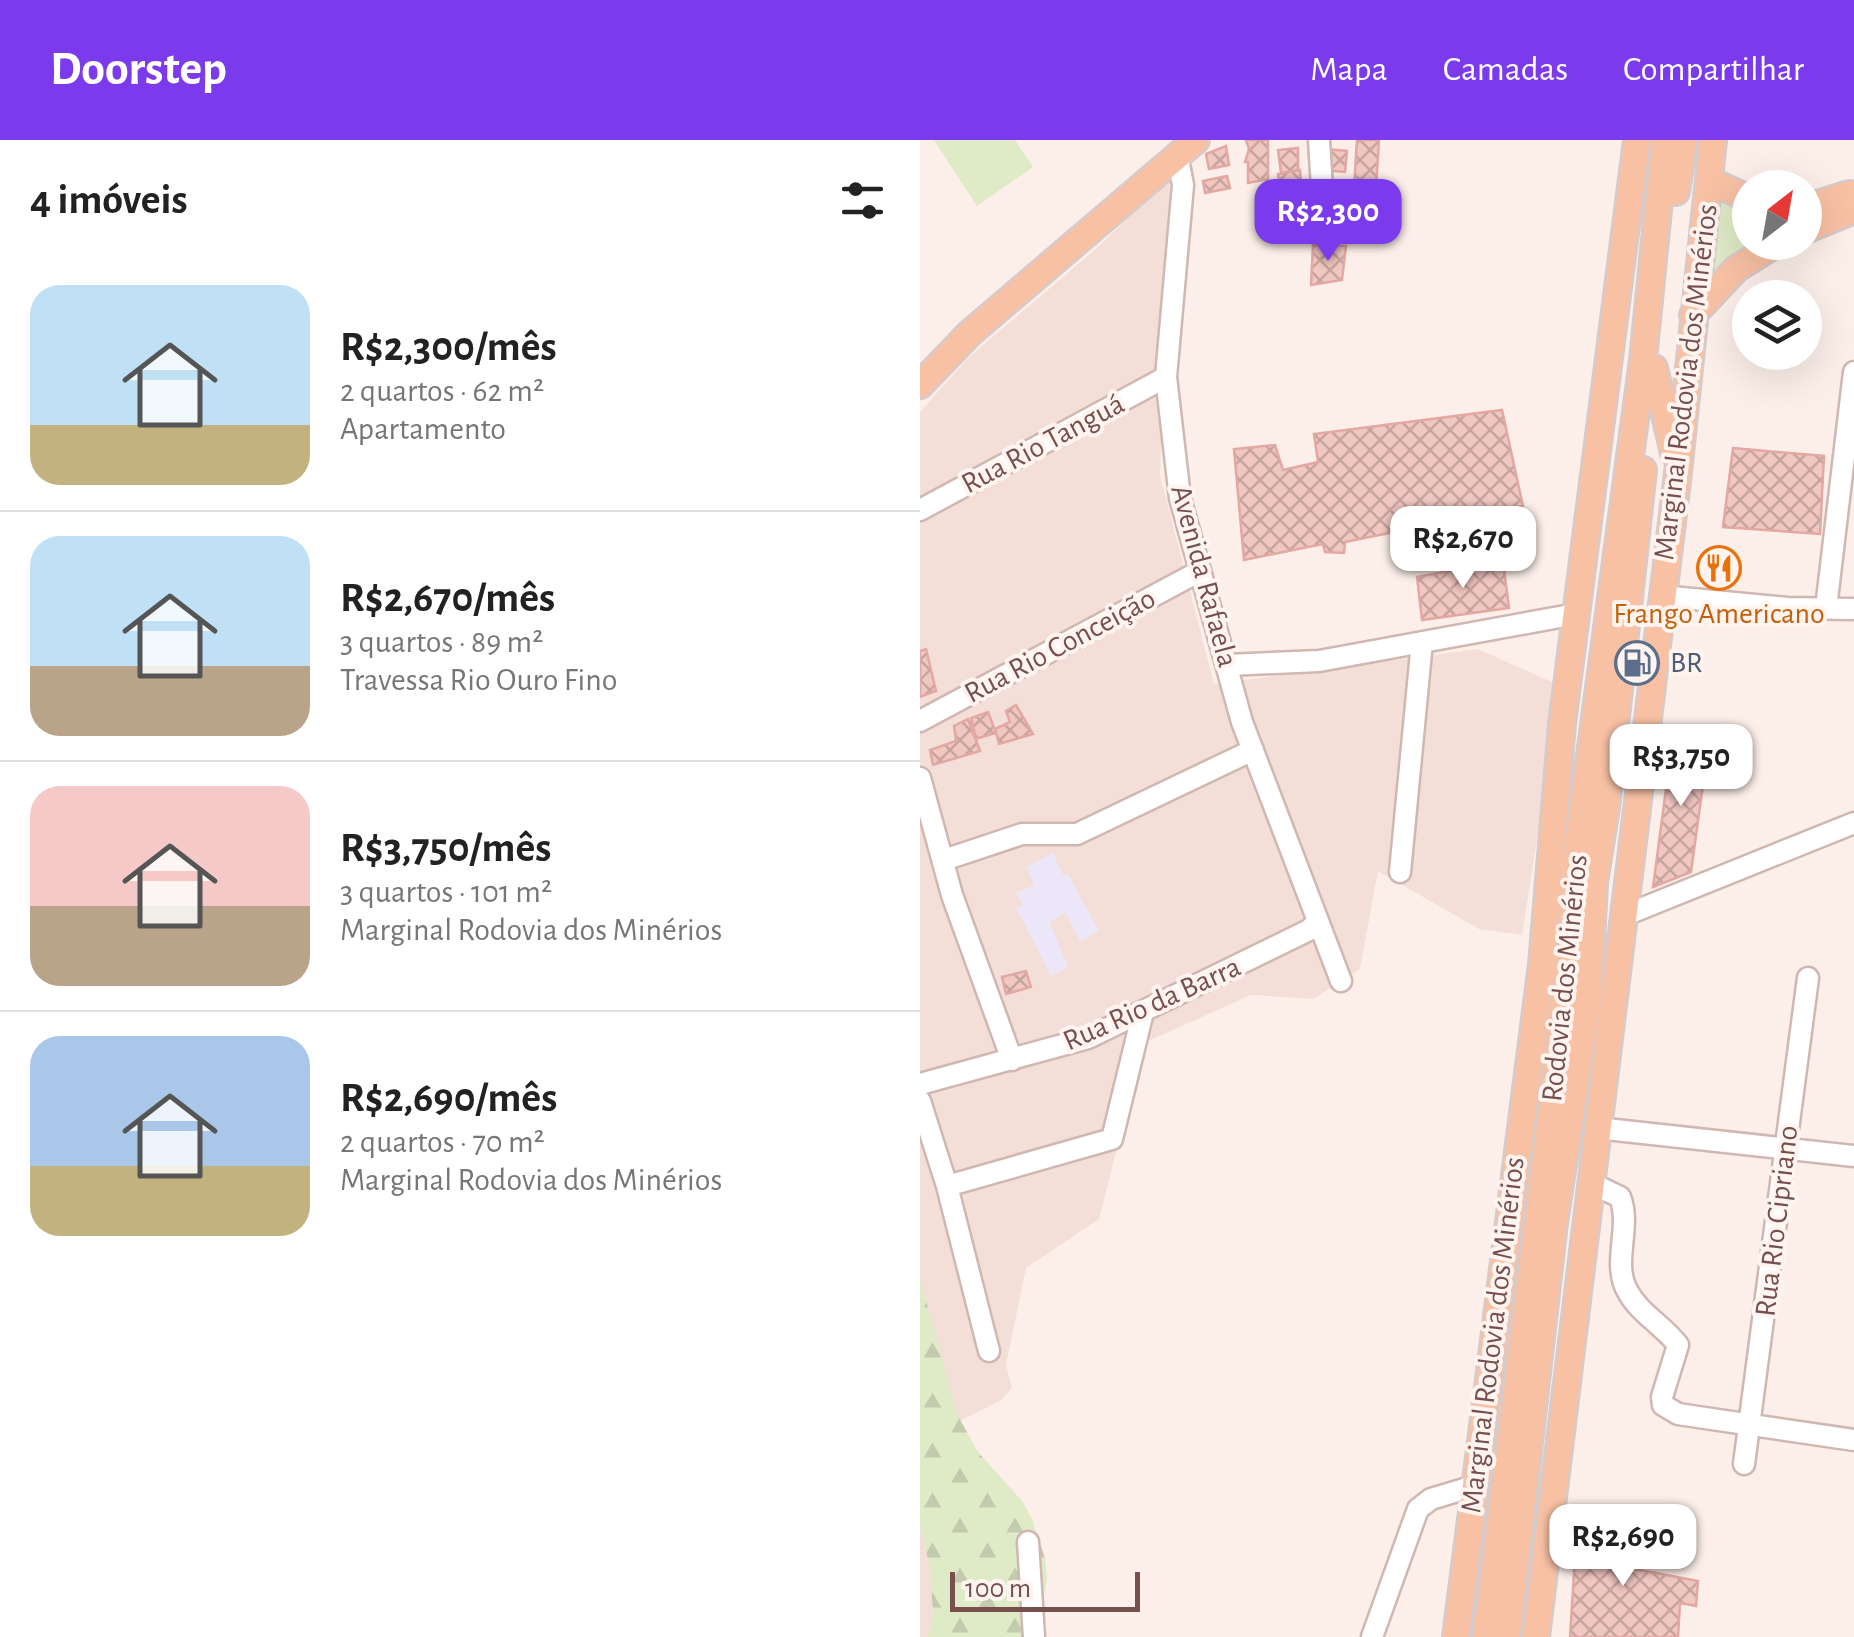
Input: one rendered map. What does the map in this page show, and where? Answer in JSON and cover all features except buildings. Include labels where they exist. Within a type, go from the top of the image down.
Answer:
[{"type":"main road","name":"Marginal Rodovia dos Minérios","points":[[1456,1637],[1542,964],[1562,724],[1637,140]]},
{"type":"main road","name":"Rodovia dos Minérios","points":[[1507,1637],[1554,1224],[1590,980],[1594,883],[1608,789],[1659,255],[1665,140]]},
{"type":"main road","name":"Rodovia dos Minérios","points":[[1659,255],[1684,140]]},
{"type":"main road","name":"Marginal Rodovia dos Minérios","points":[[1536,1637],[1678,473],[1714,140]]},
{"type":"main road","points":[[920,385],[969,334],[1187,147]]},
{"type":"main road","points":[[1710,181],[1732,191]]},
{"type":"main road","points":[[1822,203],[1854,193]]},
{"type":"main road","points":[[1822,223],[1854,210]]},
{"type":"main road","points":[[1694,315],[1736,269],[1750,260]]},
{"type":"main road","points":[[1596,468],[1647,371]]},
{"type":"main road","points":[[1647,371],[1678,473]]},
{"type":"main road","name":"Rodovia dos Minérios","points":[[1486,1637],[1551,1113],[1577,855],[1647,371]]},
{"type":"main road","points":[[1562,724],[1577,855]]},
{"type":"main road","points":[[1590,980],[1636,801]]},
{"type":"street","points":[[1319,140],[1323,205]]},
{"type":"street","name":"Avenida Rafaela","points":[[1187,147],[1166,378],[1180,498],[1253,750],[1341,980]]},
{"type":"street","points":[[1826,608],[1854,372]]},
{"type":"street","name":"Rua Rio Tanguá","points":[[920,510],[1166,378]]},
{"type":"street","name":"Rua Rio Conceição","points":[[920,721],[1200,571]]},
{"type":"street","points":[[1661,596],[1787,608],[1854,609]]},
{"type":"street","points":[[1227,665],[1319,661],[1576,614]]},
{"type":"street","points":[[1400,872],[1422,642]]},
{"type":"street","points":[[944,860],[1022,834],[1077,834],[1253,750]]},
{"type":"street","points":[[920,778],[952,896],[1012,1060]]},
{"type":"street","points":[[1623,916],[1854,823]]},
{"type":"street","name":"Rua Rio da Barra","points":[[920,1084],[1088,1038],[1309,930],[1318,921]]},
{"type":"street","name":"Rua Rio Cipriano","points":[[1744,1464],[1808,978]]},
{"type":"street","points":[[947,1186],[1112,1139],[1143,1012]]},
{"type":"street","points":[[920,1101],[947,1186],[989,1351]]},
{"type":"street","points":[[1597,1128],[1854,1156]]},
{"type":"street","points":[[1591,1183],[1620,1197],[1626,1210],[1622,1264],[1626,1290],[1678,1345],[1663,1405],[1678,1414],[1854,1440]]},
{"type":"street","points":[[1372,1637],[1418,1508],[1431,1499],[1474,1486]]},
{"type":"street","points":[[1028,1542],[1034,1637]]},
{"type":"shaded area","points":[[1170,177],[1160,475],[1214,684],[1478,649],[1561,686],[1522,935],[1479,929],[1378,871],[1360,969],[1313,999],[1251,995],[1144,1043],[1099,1219],[1026,1268],[1006,1365],[1012,1388],[1001,1400],[956,1423],[920,1307],[920,412],[968,358],[1097,248]]},
{"type":"shaded area","points":[[1053,853],[1099,931],[1080,941],[1065,912],[1050,923],[1068,967],[1051,976],[1016,907],[1023,905],[1016,893],[1034,885],[1026,867]]},
{"type":"shaded area","points":[[920,1523],[930,1570],[933,1614],[928,1637],[920,1637]]},
{"type":"green space","points":[[934,140],[1015,140],[1033,167],[977,206]]},
{"type":"green space","points":[[1714,199],[1732,206],[1732,258],[1711,273]]},
{"type":"green space","points":[[920,1278],[957,1414],[978,1452],[1022,1501],[1045,1558],[1047,1580],[1036,1637],[928,1637],[933,1614],[930,1570],[920,1523]]},
{"type":"place","name":"Frango Americano","points":[[1719,568]]},
{"type":"place","name":"BR","points":[[1637,663]]}]
